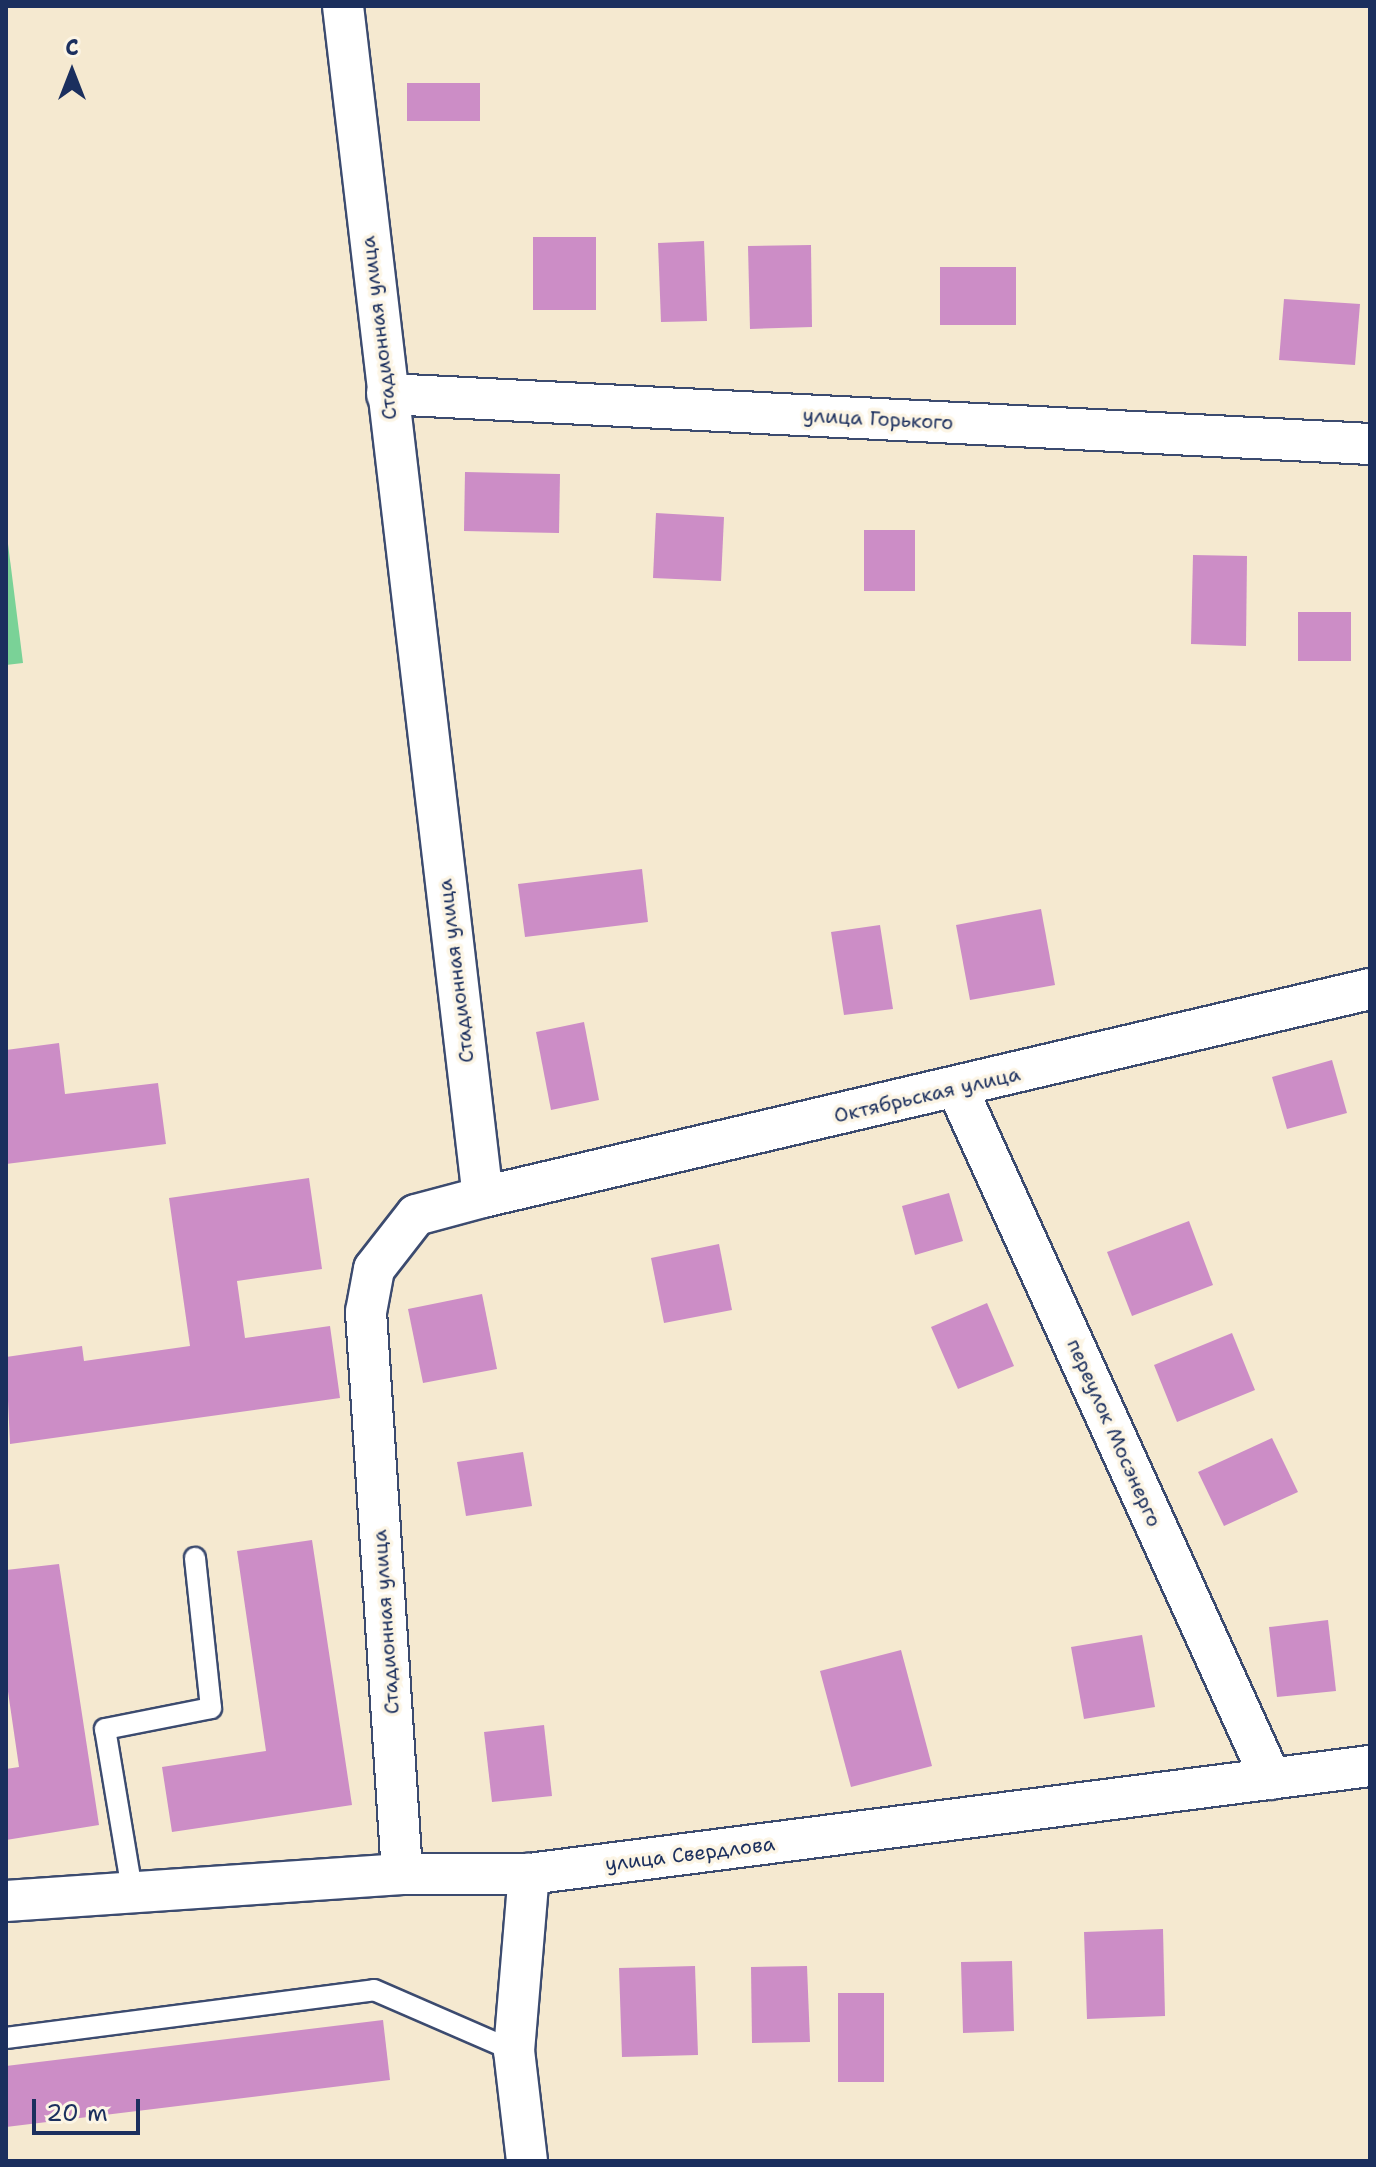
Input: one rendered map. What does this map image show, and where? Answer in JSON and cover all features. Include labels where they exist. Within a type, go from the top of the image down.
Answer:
[{"type":"street","name":"Стадионная улица","points":[[343,6],[483,1197],[416,1215],[374,1269],[366,1312],[402,1874]]},
{"type":"street","name":"улица Горького","points":[[387,394],[1370,444]]},
{"type":"street","name":"Октябрьская улица","points":[[483,1197],[1370,989]]},
{"type":"street","name":"переулок Мосэнерго","points":[[957,1088],[1271,1779]]},
{"type":"street","name":"улица Свердлова","points":[[6,1901],[132,1890],[402,1874],[529,1874],[1370,1766]]},
{"type":"street","points":[[527,2161],[514,2051],[529,1874]]},
{"type":"lane","points":[[132,1890],[105,1729],[211,1708],[195,1558]]},
{"type":"lane","points":[[6,2038],[374,1990],[514,2051]]},
{"type":"green space","points":[[6,528],[23,663],[6,665]]},
{"type":"building","points":[[407,83],[480,83],[480,121],[407,121]]},
{"type":"building","points":[[533,237],[596,237],[596,310],[533,310]]},
{"type":"building","points":[[704,241],[707,321],[661,322],[658,243]]},
{"type":"building","points":[[811,245],[812,327],[750,329],[748,246]]},
{"type":"building","points":[[940,267],[1016,267],[1016,325],[940,325]]},
{"type":"building","points":[[1284,299],[1360,304],[1355,365],[1279,360]]},
{"type":"building","points":[[465,472],[560,474],[559,533],[464,531]]},
{"type":"building","points":[[656,513],[724,517],[721,581],[653,578]]},
{"type":"building","points":[[864,530],[915,530],[915,591],[864,591]]},
{"type":"building","points":[[1193,555],[1247,556],[1246,646],[1191,644]]},
{"type":"building","points":[[1298,612],[1351,612],[1351,661],[1298,661]]},
{"type":"building","points":[[642,869],[648,922],[525,937],[518,884]]},
{"type":"building","points":[[1041,909],[1055,985],[970,1000],[956,925]]},
{"type":"building","points":[[880,925],[893,1009],[844,1015],[831,932]]},
{"type":"building","points":[[584,1022],[599,1100],[551,1110],[536,1032]]},
{"type":"building","points":[[59,1043],[65,1094],[158,1083],[166,1144],[6,1164],[6,1050]]},
{"type":"building","points":[[1332,1060],[1347,1113],[1287,1129],[1272,1077]]},
{"type":"building","points":[[309,1178],[322,1269],[237,1281],[245,1338],[330,1326],[340,1398],[10,1444],[6,1357],[82,1346],[84,1361],[190,1346],[169,1198]]},
{"type":"building","points":[[949,1193],[963,1241],[915,1255],[902,1206]]},
{"type":"building","points":[[1189,1221],[1213,1285],[1132,1316],[1107,1252]]},
{"type":"building","points":[[719,1244],[732,1310],[664,1323],[651,1258]]},
{"type":"building","points":[[482,1294],[497,1369],[423,1383],[408,1309]]},
{"type":"building","points":[[987,1303],[1014,1366],[958,1389],[931,1327]]},
{"type":"building","points":[[1232,1333],[1255,1390],[1177,1422],[1154,1365]]},
{"type":"building","points":[[1272,1438],[1298,1492],[1224,1526],[1198,1472]]},
{"type":"building","points":[[523,1452],[532,1506],[466,1516],[457,1462]]},
{"type":"building","points":[[312,1540],[352,1805],[172,1832],[162,1767],[266,1751],[237,1551]]},
{"type":"building","points":[[59,1564],[99,1825],[6,1840],[6,1769],[19,1767],[6,1678],[6,1570]]},
{"type":"building","points":[[1328,1620],[1336,1691],[1277,1697],[1269,1627]]},
{"type":"building","points":[[1142,1635],[1155,1707],[1084,1719],[1071,1647]]},
{"type":"building","points":[[901,1650],[932,1766],[851,1787],[820,1671]]},
{"type":"building","points":[[544,1725],[552,1796],[492,1802],[484,1732]]},
{"type":"building","points":[[1163,1929],[1165,2016],[1087,2019],[1084,1932]]},
{"type":"building","points":[[1012,1961],[1014,2031],[963,2033],[961,1962]]},
{"type":"building","points":[[695,1966],[698,2055],[622,2057],[619,1968]]},
{"type":"building","points":[[807,1966],[810,2042],[752,2043],[751,1967]]},
{"type":"building","points":[[838,1993],[884,1993],[884,2082],[838,2082]]},
{"type":"building","points":[[383,2020],[390,2080],[6,2127],[6,2066]]}]
